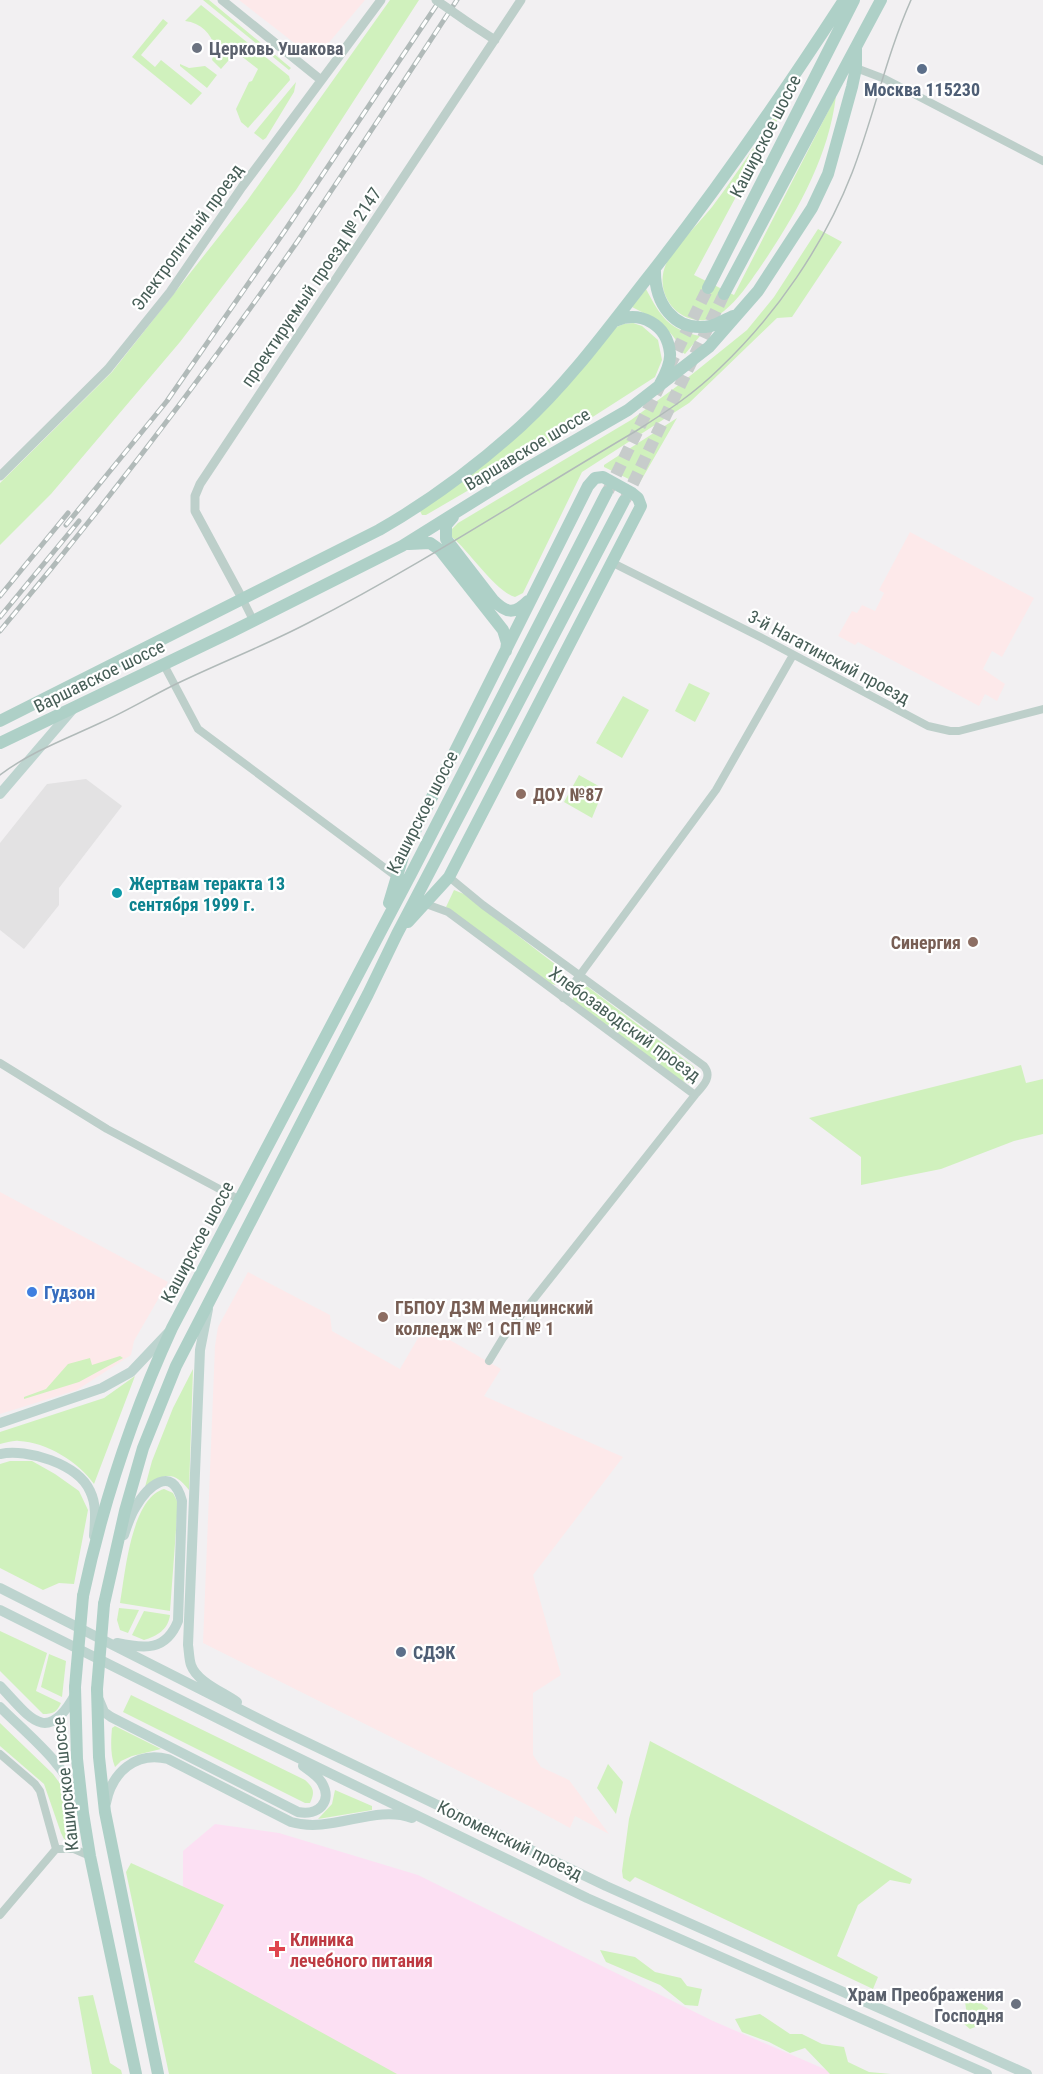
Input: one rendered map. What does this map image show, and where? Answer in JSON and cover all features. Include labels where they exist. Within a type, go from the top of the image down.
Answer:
[{"type":"main road","name":"Варшавское шоссе","points":[[0,721],[243,600],[399,519],[475,464],[522,425],[564,381],[613,322],[740,156],[844,0]]},
{"type":"main road","name":"Каширское шоссе","points":[[708,288],[854,0]]},
{"type":"main road","name":"Варшавское шоссе","points":[[0,743],[164,665],[402,546],[524,470],[628,410],[709,347],[758,291],[812,208],[828,174],[852,87],[856,68],[856,47],[881,0]]},
{"type":"main road","name":"Каширское шоссе","points":[[724,294],[856,47]]},
{"type":"main road","points":[[655,268],[655,284],[662,304],[674,319],[692,327],[712,326],[740,313]]},
{"type":"main road","points":[[613,322],[627,316],[636,317],[648,320],[659,328],[666,338],[670,354],[667,370],[660,385]]},
{"type":"main road","points":[[379,932],[404,853],[588,486],[595,478],[603,477],[632,492],[638,498],[641,506],[448,877],[397,934]]},
{"type":"main road","name":"Каширское шоссе","points":[[136,2074],[90,1856],[77,1759],[75,1691],[83,1596],[92,1553],[116,1468],[146,1385],[172,1328],[607,492]]},
{"type":"main road","name":"Каширское шоссе","points":[[158,2074],[105,1812],[99,1757],[97,1692],[104,1604],[125,1511],[143,1448],[176,1366],[209,1301],[397,934],[624,501]]},
{"type":"main road","points":[[457,513],[446,525],[446,539],[493,600],[501,608],[511,611],[520,609],[533,595]]},
{"type":"main road","points":[[402,546],[430,543],[445,554],[503,630],[507,643],[504,657]]},
{"type":"main road","points":[[0,794],[72,710]]},
{"type":"main road","points":[[209,1301],[200,1350],[188,1645],[191,1665],[201,1678],[277,1728]]},
{"type":"main road","points":[[0,1423],[102,1388],[124,1376],[143,1360],[172,1328]]},
{"type":"main road","points":[[0,1454],[10,1451],[35,1454],[63,1467],[85,1482],[93,1500],[95,1514],[92,1553]]},
{"type":"main road","points":[[102,1640],[139,1648],[155,1646],[164,1641],[174,1630],[178,1621],[182,1501],[176,1486],[163,1480],[144,1494],[133,1510],[113,1562]]},
{"type":"main road","points":[[0,1582],[33,1605]]},
{"type":"main road","name":"Коломенский проезд","points":[[0,1588],[277,1728],[647,1905],[1028,2074]]},
{"type":"main road","name":"Коломенский проезд","points":[[0,1610],[289,1754],[587,1898],[987,2074]]},
{"type":"main road","points":[[0,1618],[38,1630]]},
{"type":"main road","points":[[0,1686],[33,1719],[44,1723],[55,1721],[62,1716],[75,1691]]},
{"type":"main road","points":[[97,1692],[102,1708],[111,1717],[298,1812],[314,1813],[321,1807],[325,1798],[324,1787],[320,1780],[289,1754]]},
{"type":"main road","points":[[0,1707],[61,1769],[74,1788],[83,1813]]},
{"type":"main road","points":[[105,1812],[108,1794],[116,1776],[131,1764],[155,1757],[168,1759],[291,1822],[304,1826],[320,1826],[395,1815],[407,1816],[458,1835]]},
{"type":"street","points":[[222,0],[321,80]]},
{"type":"street","name":"Электролитный проезд","points":[[0,476],[101,376],[122,352],[170,292],[242,187],[381,0]]},
{"type":"street","points":[[436,0],[495,40]]},
{"type":"street","name":"проектируемый проезд № 2147","points":[[243,600],[195,511],[195,496],[200,484],[520,0]]},
{"type":"street","points":[[856,68],[885,79],[1043,161]]},
{"type":"street","name":"3-й Нагатинский проезд","points":[[611,562],[928,726],[959,731],[1043,709]]},
{"type":"street","points":[[243,600],[254,620]]},
{"type":"street","points":[[563,998],[716,790],[793,655]]},
{"type":"street","points":[[164,665],[198,729],[397,877]]},
{"type":"street","name":"Хлебозаводский проезд","points":[[426,904],[448,912],[695,1095],[709,1077],[704,1066],[448,877]]},
{"type":"street","points":[[0,1063],[108,1129],[240,1200]]},
{"type":"street","points":[[489,1361],[503,1338],[695,1095]]},
{"type":"street","points":[[0,1754],[40,1791],[56,1849]]},
{"type":"street","points":[[0,1915],[56,1849],[74,1849],[90,1856]]},
{"type":"shaded area","points":[[239,0],[365,0],[315,59]]},
{"type":"shaded area","points":[[910,532],[1034,598],[1002,657],[992,651],[983,669],[1005,684],[997,701],[985,694],[979,706],[858,642],[855,645],[838,636],[852,611],[857,613],[862,605],[875,611],[884,593],[879,590]]},
{"type":"shaded area","points":[[86,779],[122,806],[59,888],[59,905],[24,949],[0,930],[0,843],[47,784]]},
{"type":"shaded area","points":[[0,1192],[168,1282],[134,1341],[131,1355],[77,1390],[0,1414]]},
{"type":"shaded area","points":[[248,1272],[330,1315],[332,1331],[400,1369],[425,1326],[501,1369],[484,1396],[623,1457],[533,1575],[561,1675],[533,1693],[533,1755],[541,1767],[569,1780],[609,1834],[575,1816],[570,1828],[203,1643],[215,1346],[218,1327]]},
{"type":"shaded area","points":[[215,1824],[279,1833],[418,1875],[713,2021],[836,2074],[201,2074],[183,1897],[183,1851]]},
{"type":"green space","points":[[203,0],[209,0],[291,68],[289,70]]},
{"type":"green space","points":[[390,0],[419,0],[296,190],[180,342],[51,494],[0,545],[0,483],[112,372],[247,201]]},
{"type":"green space","points":[[201,5],[289,76],[290,80],[248,128],[241,122],[236,109],[258,69],[236,52],[221,69],[212,60],[215,48],[208,33],[200,26],[185,21]]},
{"type":"green space","points":[[163,19],[168,23],[141,55],[155,67],[161,60],[202,93],[191,105],[132,57]]},
{"type":"green space","points":[[180,64],[189,68],[205,66],[217,75],[207,88]]},
{"type":"green space","points":[[296,82],[294,92],[263,140],[254,133]]},
{"type":"green space","points":[[797,83],[694,275],[734,295],[836,96],[826,143],[808,187],[772,249],[734,302],[712,318],[699,320],[687,318],[677,312],[664,291],[663,278],[666,264],[723,192]]},
{"type":"green space","points":[[818,229],[842,242],[792,317],[777,318],[689,403],[582,472],[523,593],[515,597],[499,587],[452,537],[451,530],[458,523],[631,420],[747,330],[774,297]]},
{"type":"green space","points":[[646,289],[656,307],[667,320],[680,330],[700,336],[685,354],[674,337],[662,325],[632,307]]},
{"type":"green space","points":[[633,323],[642,326],[658,340],[662,360],[655,377],[577,427],[426,515],[422,515],[420,511],[484,463],[614,328]]},
{"type":"green space","points":[[677,418],[639,484],[604,467],[604,465]]},
{"type":"green space","points":[[689,683],[710,693],[695,722],[675,711]]},
{"type":"green space","points":[[623,696],[649,710],[622,758],[596,743]]},
{"type":"green space","points":[[579,775],[604,789],[592,818],[564,802]]},
{"type":"green space","points":[[454,890],[464,894],[560,968],[564,974],[558,985],[550,984],[446,907]]},
{"type":"green space","points":[[581,985],[588,987],[693,1066],[697,1074],[693,1081],[688,1083],[681,1081],[573,1001],[573,994]]},
{"type":"green space","points":[[1021,1065],[1026,1083],[1043,1079],[1043,1134],[1014,1141],[941,1169],[861,1185],[861,1157],[809,1118]]},
{"type":"green space","points":[[120,1356],[123,1358],[79,1382],[24,1399],[24,1397],[46,1389],[68,1364],[90,1358],[92,1365]]},
{"type":"green space","points":[[193,1369],[189,1490],[178,1479],[168,1476],[145,1487],[152,1461],[173,1408]]},
{"type":"green space","points":[[135,1376],[94,1484],[80,1468],[51,1449],[19,1441],[0,1444],[0,1432],[104,1398]]},
{"type":"green space","points":[[10,1461],[32,1461],[79,1491],[88,1510],[74,1584],[59,1583],[43,1590],[0,1568],[0,1464]]},
{"type":"green space","points":[[164,1489],[173,1493],[178,1503],[170,1611],[120,1603],[127,1557],[137,1522],[153,1495]]},
{"type":"green space","points":[[119,1608],[139,1610],[128,1633],[120,1630],[117,1620]]},
{"type":"green space","points":[[144,1611],[170,1615],[167,1625],[161,1632],[144,1640],[132,1635]]},
{"type":"green space","points":[[0,1631],[47,1653],[36,1691],[61,1703],[54,1712],[43,1714],[0,1671]]},
{"type":"green space","points":[[49,1654],[66,1661],[62,1697],[41,1687]]},
{"type":"green space","points":[[131,1695],[305,1780],[313,1790],[310,1803],[305,1803],[123,1712]]},
{"type":"green space","points":[[0,1723],[53,1774],[64,1789],[74,1838],[70,1842],[64,1839],[61,1833],[44,1784],[0,1746]]},
{"type":"green space","points":[[115,1726],[161,1749],[132,1756],[115,1767],[111,1742],[112,1728]]},
{"type":"green space","points":[[650,1741],[912,1879],[910,1884],[890,1880],[858,1905],[837,1956],[878,1977],[873,1989],[635,1877],[630,1882],[623,1878],[629,1819]]},
{"type":"green space","points":[[608,1764],[623,1782],[616,1814],[597,1788]]},
{"type":"green space","points":[[335,1790],[372,1806],[372,1810],[318,1819],[332,1804]]},
{"type":"green space","points":[[131,1863],[224,1905],[194,1962],[397,2074],[169,2074],[126,1872]]},
{"type":"green space","points":[[600,1950],[635,1957],[655,1972],[681,1978],[687,1986],[702,1989],[698,2006],[685,2005],[660,1985],[606,1962]]},
{"type":"green space","points":[[93,1995],[110,2063],[121,2070],[122,2074],[92,2074],[78,1997]]},
{"type":"green space","points":[[972,1997],[988,2008],[983,2024],[970,2029],[964,2024],[967,2017],[965,2001]]},
{"type":"green space","points":[[760,2014],[790,2034],[802,2034],[822,2044],[844,2047],[848,2062],[869,2072],[891,2074],[830,2074],[805,2048],[790,2053],[742,2032],[735,2019]]},
{"type":"tunnel","points":[[669,367],[708,288]]},
{"type":"tunnel","points":[[625,500],[724,294]]},
{"type":"tunnel","points":[[608,491],[661,383]]},
{"type":"tram line","points":[[0,775],[36,753],[350,601],[433,554],[636,431],[701,386],[760,325],[779,302],[813,252],[841,200],[852,173],[894,43],[911,0]]},
{"type":"railway","points":[[66,525],[167,401],[440,0]]},
{"type":"railway","points":[[0,631],[115,488],[226,342],[297,242],[457,0]]},
{"type":"railway","points":[[0,596],[68,513]]},
{"type":"railway","points":[[0,617],[79,521]]},
{"type":"place","name":"Церковь Ушакова","points":[[197,48]]},
{"type":"place","name":"Москва 115230","points":[[922,69]]},
{"type":"place","name":"ДОУ №87","points":[[521,794]]},
{"type":"place","name":"Жертвам теракта 13 сентября 1999 г.","points":[[117,893]]},
{"type":"place","name":"Синергия","points":[[973,942]]},
{"type":"place","name":"Гудзон","points":[[32,1292]]},
{"type":"place","name":"ГБПОУ ДЗМ Медицинский колледж № 1 СП № 1","points":[[383,1317]]},
{"type":"place","name":"СДЭК","points":[[401,1652]]},
{"type":"place","name":"Клиника лечебного питания","points":[[277,1949]]},
{"type":"place","name":"Храм Преображения Господня","points":[[1016,2004]]}]
